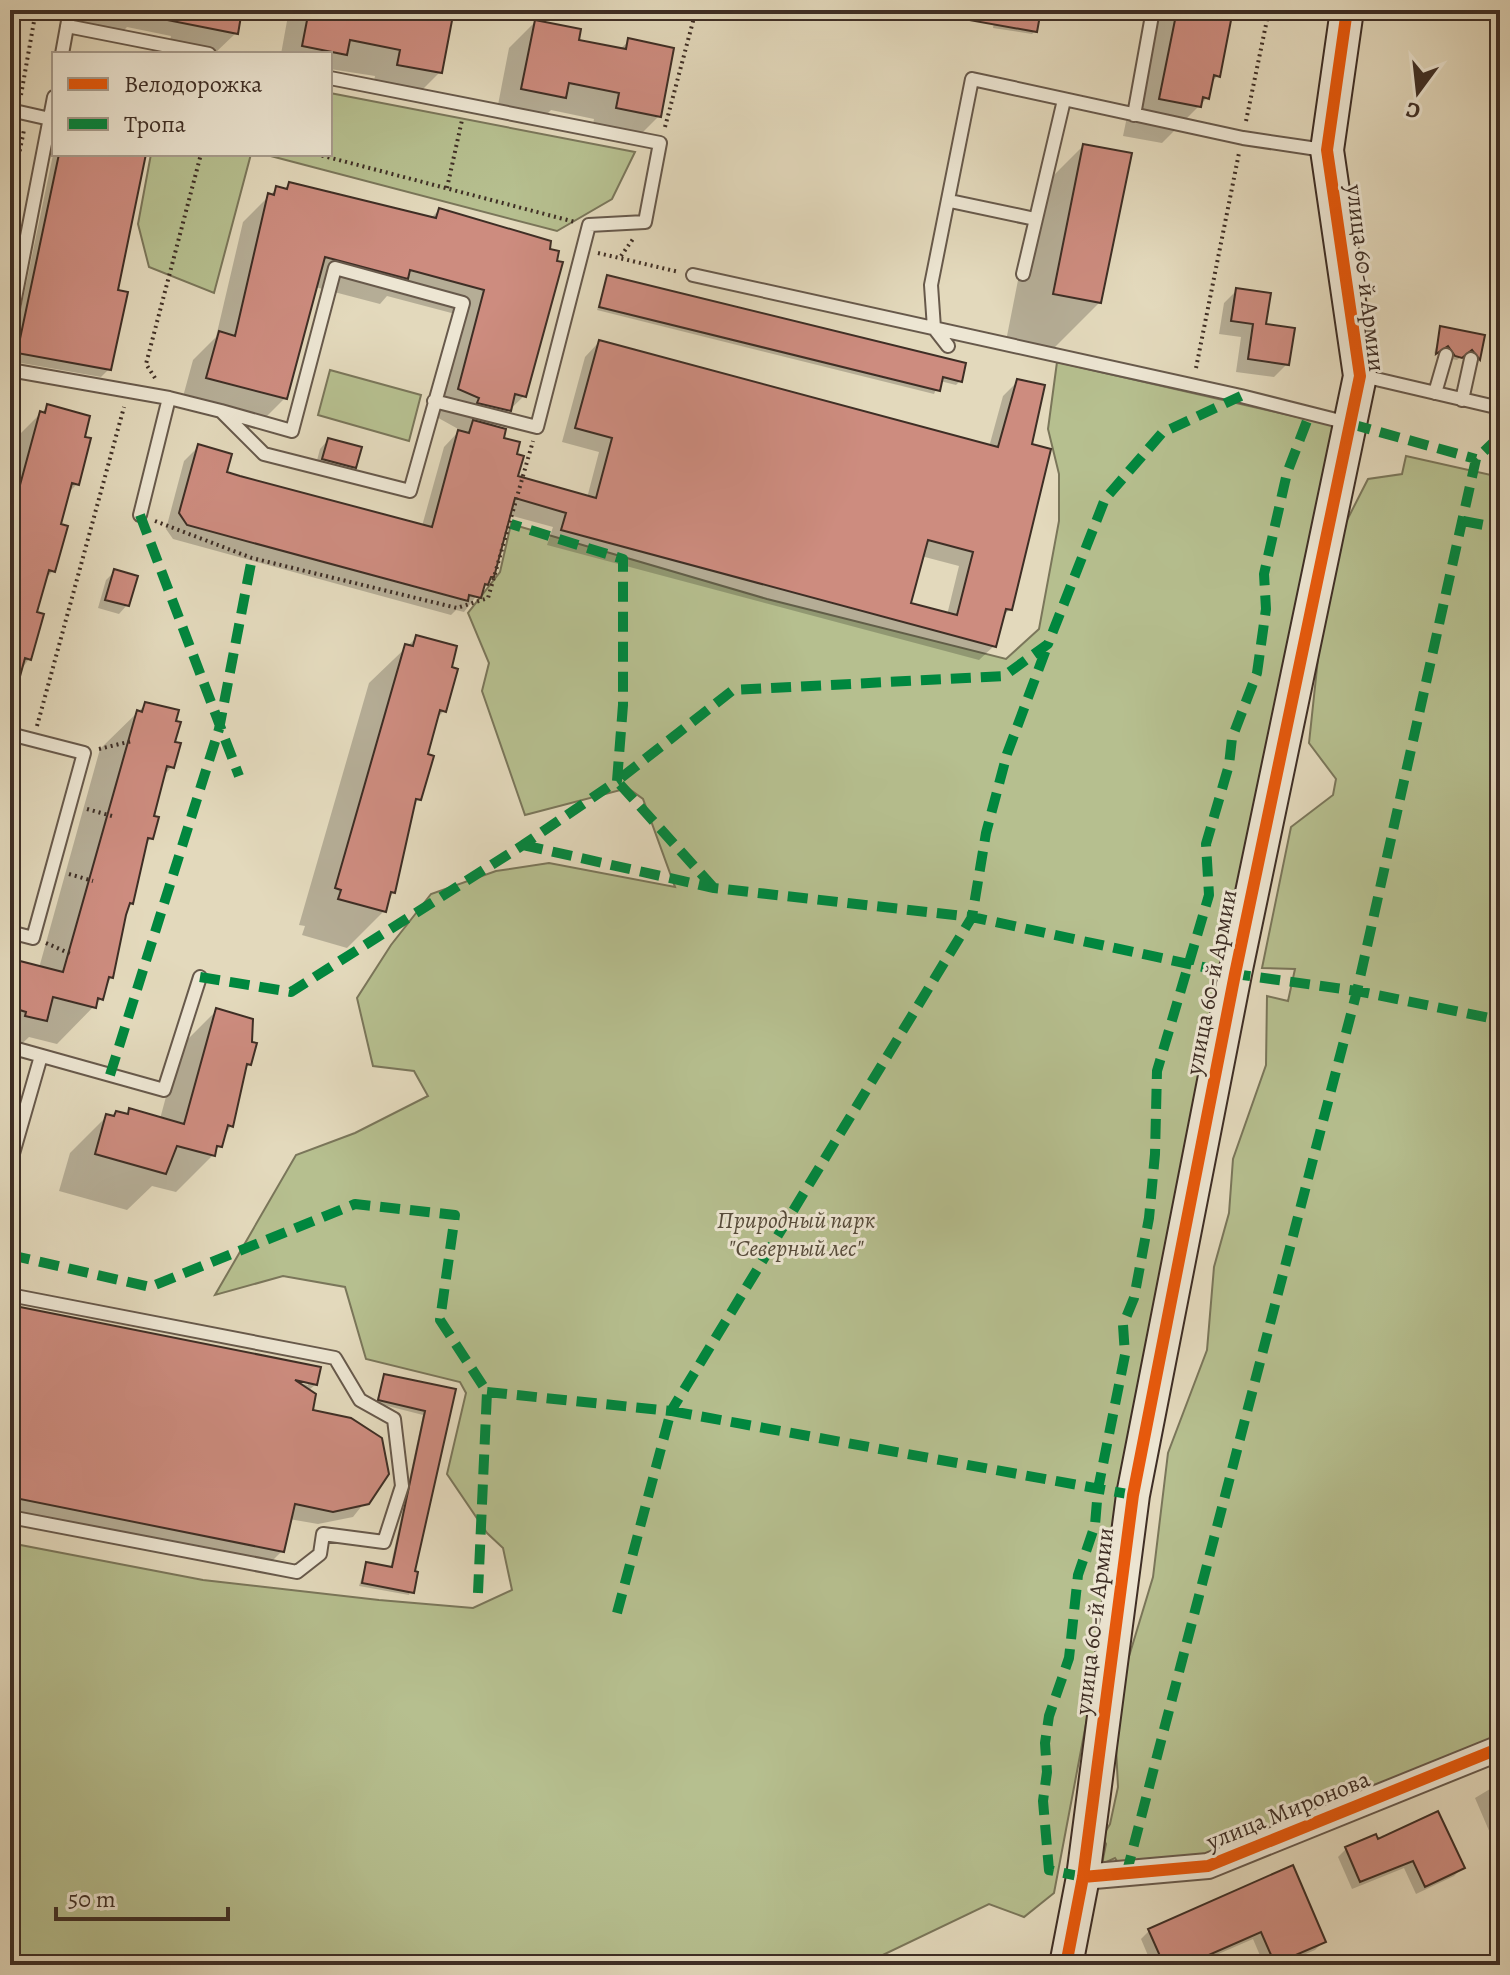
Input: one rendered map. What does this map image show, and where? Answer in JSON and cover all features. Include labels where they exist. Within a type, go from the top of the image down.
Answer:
[{"type":"street","name":"улица 60-й Армии","points":[[1066,1965],[1083,1877],[1133,1495],[1235,974],[1360,376],[1327,150],[1347,10]]},
{"type":"street","name":"улица Миронова","points":[[1083,1877],[1208,1866],[1500,1748]]},
{"type":"lane","points":[[62,52],[70,10]]},
{"type":"lane","points":[[1134,115],[1153,10]]},
{"type":"lane","points":[[67,26],[199,52]]},
{"type":"lane","points":[[332,78],[660,143],[645,222],[589,225],[537,427],[434,401]]},
{"type":"lane","points":[[948,346],[934,328],[931,285],[972,79],[1243,138],[1327,150]]},
{"type":"lane","points":[[1023,274],[1064,100]]},
{"type":"lane","points":[[10,324],[52,108]]},
{"type":"lane","points":[[10,110],[50,119]]},
{"type":"lane","points":[[950,201],[1035,219]]},
{"type":"lane","points":[[10,370],[169,398],[221,411],[292,431],[335,268],[463,303],[410,491],[264,454],[221,411]]},
{"type":"lane","points":[[693,275],[1351,424]]},
{"type":"lane","points":[[1435,393],[1446,355]]},
{"type":"lane","points":[[1462,400],[1471,359]]},
{"type":"lane","points":[[1360,376],[1500,408]]},
{"type":"lane","points":[[140,515],[169,398]]},
{"type":"lane","points":[[10,734],[84,753],[33,938],[10,932]]},
{"type":"lane","points":[[10,1047],[164,1090],[200,977]]},
{"type":"lane","points":[[10,1164],[41,1056]]},
{"type":"lane","points":[[10,1295],[335,1358],[360,1400],[394,1419],[402,1486],[384,1542],[323,1534],[320,1554],[297,1572],[10,1517]]},
{"type":"path","points":[[10,198],[27,113],[20,98],[36,10]]},
{"type":"path","points":[[660,143],[696,10]]},
{"type":"path","points":[[1193,386],[1269,10]]},
{"type":"path","points":[[447,188],[466,105]]},
{"type":"path","points":[[169,398],[146,364],[200,156]]},
{"type":"path","points":[[324,156],[589,225]]},
{"type":"path","points":[[584,251],[693,275]]},
{"type":"path","points":[[33,740],[128,390]]},
{"type":"path","points":[[140,515],[252,558],[457,608],[488,598],[537,427]]},
{"type":"path","points":[[84,753],[132,741]]},
{"type":"path","points":[[70,804],[112,816]]},
{"type":"path","points":[[52,870],[93,881]]},
{"type":"path","points":[[33,938],[73,955]]},
{"type":"path","points":[[10,1028],[15,1009]]},
{"type":"green space","points":[[332,93],[635,152],[612,199],[557,231],[271,156],[332,156]]},
{"type":"green space","points":[[151,156],[250,156],[214,293],[149,267],[138,224]]},
{"type":"green space","name":"Природный парк \"Северный лес\"","points":[[1057,362],[1337,426],[1218,1026],[1054,1893],[1024,1917],[989,1904],[862,1965],[10,1965],[10,1543],[203,1580],[379,1600],[473,1608],[512,1590],[503,1548],[487,1533],[447,1474],[466,1393],[460,1382],[366,1359],[345,1287],[283,1276],[215,1295],[296,1155],[355,1133],[428,1096],[414,1071],[373,1066],[357,998],[391,945],[431,894],[496,871],[549,863],[675,887],[643,799],[628,788],[525,815],[482,691],[489,663],[468,613],[500,572],[511,524],[767,599],[1006,659],[1039,629],[1059,521],[1059,474],[1048,429]]},
{"type":"green space","points":[[330,370],[421,395],[409,441],[318,415]]},
{"type":"green space","points":[[1406,456],[1500,477],[1500,1748],[1208,1866],[1126,1875],[1115,1858],[1102,1864],[1106,1844],[1102,1837],[1110,1824],[1118,1787],[1114,1706],[1153,1577],[1168,1453],[1207,1350],[1214,1267],[1229,1213],[1233,1159],[1266,1065],[1267,996],[1288,1001],[1295,969],[1262,968],[1291,827],[1333,795],[1336,779],[1309,743],[1320,640],[1343,528],[1368,479],[1402,474]]},
{"type":"building","points":[[163,10],[242,10],[238,34],[162,19]]},
{"type":"building","points":[[309,10],[454,10],[442,73],[397,65],[400,50],[350,40],[347,55],[302,46]]},
{"type":"building","points":[[970,10],[1041,10],[1037,32],[969,20]]},
{"type":"building","points":[[1177,10],[1233,10],[1220,77],[1214,75],[1209,99],[1203,97],[1201,107],[1159,99]]},
{"type":"building","points":[[535,20],[581,29],[579,40],[626,49],[628,38],[674,48],[661,117],[616,108],[619,93],[569,83],[566,98],[521,89]]},
{"type":"building","points":[[1083,144],[1132,153],[1101,303],[1053,294]]},
{"type":"building","points":[[59,156],[146,156],[118,290],[128,292],[111,370],[17,353]]},
{"type":"building","points":[[289,182],[436,218],[439,208],[551,241],[550,249],[559,251],[557,261],[563,262],[526,397],[515,394],[511,411],[477,403],[479,398],[458,389],[484,290],[410,270],[408,279],[325,257],[287,399],[206,378],[219,331],[235,336],[268,193],[274,195],[276,186],[287,189]]},
{"type":"building","points":[[607,275],[966,363],[962,382],[943,377],[940,391],[599,307]]},
{"type":"building","points":[[1236,288],[1271,293],[1266,324],[1295,328],[1289,365],[1248,359],[1253,324],[1231,321]]},
{"type":"building","points":[[1440,326],[1485,335],[1480,360],[1472,350],[1462,358],[1455,356],[1448,346],[1436,354]]},
{"type":"building","points":[[599,340],[998,447],[1017,379],[1045,385],[1032,444],[1051,449],[1012,610],[1006,609],[996,647],[561,530],[566,513],[515,498],[494,577],[488,585],[485,584],[481,598],[469,595],[468,601],[187,525],[179,513],[198,444],[232,454],[227,472],[432,527],[458,430],[469,433],[473,420],[506,429],[504,438],[520,442],[517,454],[524,456],[518,476],[596,498],[612,438],[575,428]],"holes":[[[928,540],[973,552],[957,615],[911,603]]]},
{"type":"building","points":[[47,404],[90,416],[85,437],[91,438],[79,485],[72,483],[61,524],[68,526],[55,572],[49,570],[37,612],[44,614],[31,660],[25,658],[16,691],[10,690],[10,522],[40,411],[45,413]]},
{"type":"building","points":[[328,438],[362,447],[356,468],[322,459]]},
{"type":"building","points":[[114,569],[138,576],[129,606],[105,600]]},
{"type":"building","points":[[416,635],[457,646],[452,667],[458,669],[446,712],[440,710],[428,754],[434,756],[421,800],[416,799],[395,893],[391,892],[386,912],[338,899],[341,890],[335,888],[405,644],[413,646]]},
{"type":"building","points":[[145,702],[179,710],[176,721],[181,722],[175,742],[181,743],[174,768],[167,766],[154,816],[159,817],[153,839],[148,838],[133,904],[130,903],[126,915],[113,978],[109,977],[103,1000],[98,998],[96,1008],[53,997],[47,1021],[25,1016],[26,1012],[10,1007],[10,964],[14,965],[16,960],[63,972],[137,710],[142,712]]},
{"type":"building","points":[[216,1008],[253,1019],[252,1042],[257,1043],[251,1065],[247,1064],[233,1127],[228,1125],[222,1147],[217,1146],[215,1156],[177,1146],[166,1174],[95,1154],[106,1114],[114,1116],[116,1111],[128,1114],[129,1108],[184,1124]]},
{"type":"building","points":[[10,1305],[321,1367],[317,1385],[295,1380],[316,1394],[313,1410],[351,1418],[382,1438],[389,1474],[369,1504],[333,1512],[295,1504],[284,1552],[10,1497]]},
{"type":"building","points":[[384,1374],[456,1389],[415,1571],[418,1572],[414,1593],[362,1583],[366,1562],[392,1567],[425,1411],[378,1400]]},
{"type":"building","points":[[1438,1811],[1465,1868],[1425,1887],[1413,1861],[1360,1882],[1345,1847],[1376,1834],[1378,1839]]},
{"type":"building","points":[[1293,1865],[1326,1942],[1275,1964],[1261,1932],[1186,1965],[1164,1965],[1148,1929]]},
{"type":"marked path","points":[[714,888],[617,781],[733,690],[1004,676],[1048,644],[1105,499],[1162,433],[1241,396]]},
{"type":"marked path","points":[[1083,1877],[1049,1870],[1043,1801],[1049,1716],[1069,1658],[1078,1575],[1095,1525],[1098,1489],[1125,1355],[1123,1325],[1134,1298],[1149,1218],[1155,1154],[1157,1071],[1209,895],[1206,844],[1229,765],[1232,738],[1257,673],[1266,609],[1264,574],[1287,473],[1310,413]]},
{"type":"marked path","points":[[1351,424],[1476,459]]},
{"type":"marked path","points":[[1126,1875],[1357,991],[1476,459],[1500,436]]},
{"type":"marked path","points":[[140,515],[239,776]]},
{"type":"marked path","points":[[1463,521],[1500,528]]},
{"type":"marked path","points":[[200,977],[291,992],[523,845],[617,781],[623,705],[623,559],[511,524]]},
{"type":"marked path","points":[[110,1075],[219,729],[252,558]]},
{"type":"marked path","points":[[487,1392],[671,1411],[972,917],[986,833],[1007,754],[1048,644]]},
{"type":"marked path","points":[[523,845],[714,888],[972,917],[1235,974],[1357,991],[1500,1020]]},
{"type":"marked path","points":[[10,1255],[150,1287],[355,1204],[455,1215],[440,1320],[487,1392],[478,1593]]},
{"type":"marked path","points":[[617,1613],[671,1411],[1133,1495]]},
{"type":"cycle path","points":[[1066,1965],[1083,1877],[1133,1495],[1235,974],[1360,376],[1327,150],[1347,10]]},
{"type":"cycle path","points":[[1083,1877],[1208,1866],[1500,1748]]}]
